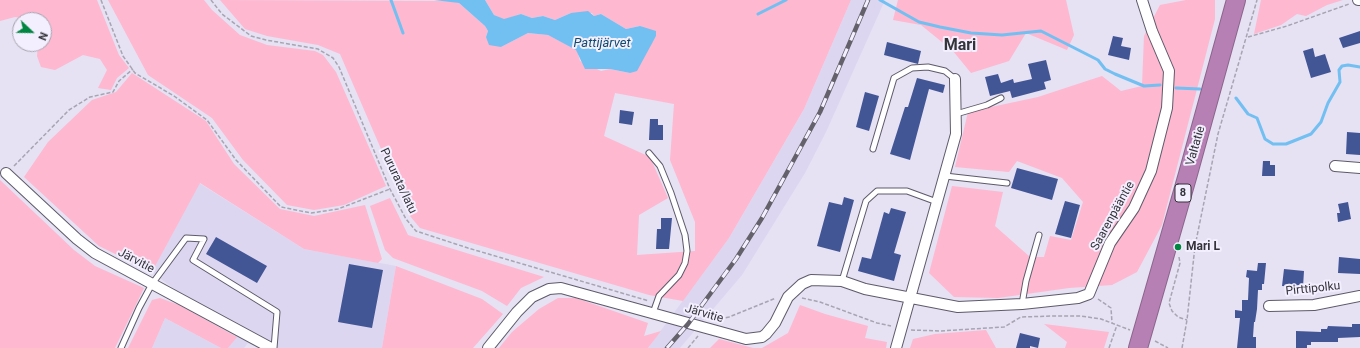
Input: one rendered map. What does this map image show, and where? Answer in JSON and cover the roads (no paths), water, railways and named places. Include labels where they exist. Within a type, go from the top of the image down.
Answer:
[{"type":"highway","name":"Valtatie","points":[[1227,37],[1232,0]]},
{"type":"highway","name":"Valtatie","points":[[1142,340],[1236,0]]},
{"type":"street","name":"Saarenpääntie","points":[[1022,304],[1078,298],[1090,294],[1110,243],[1134,208],[1151,171],[1167,108],[1169,71],[1152,31],[1142,0]]},
{"type":"street","points":[[896,348],[956,134],[955,79]]},
{"type":"street","points":[[1335,166],[1360,168]]},
{"type":"street","name":"Järvitie","points":[[6,173],[77,239],[95,253],[272,348]]},
{"type":"street","name":"Järvitie","points":[[488,348],[525,303],[532,297],[549,289],[569,289],[705,329],[746,339],[762,337],[775,323],[788,297],[802,284],[811,280],[842,281],[865,289],[910,299]]},
{"type":"street","name":"Pirttipolku","points":[[1269,306],[1314,304],[1360,296]]},
{"type":"street","points":[[910,299],[958,308],[1022,304]]},
{"type":"lane","points":[[873,150],[894,78],[912,68],[928,68],[945,71],[955,79]]},
{"type":"lane","points":[[956,114],[987,105],[1002,98]]},
{"type":"lane","points":[[649,153],[660,166],[671,193],[685,235],[687,251],[685,263],[679,275],[659,296],[653,313]]},
{"type":"lane","points":[[945,176],[1007,183]]},
{"type":"lane","points":[[842,281],[866,201],[877,191],[908,191],[938,202]]},
{"type":"lane","points":[[1022,304],[1026,281],[1039,235]]},
{"type":"lane","points":[[121,348],[139,308],[152,284],[186,238],[204,239],[193,260],[277,312],[272,348]]},
{"type":"water","name":"Pattijärvet","points":[[434,0],[485,0],[494,15],[504,19],[521,14],[532,18],[543,16],[555,20],[571,13],[588,11],[594,16],[601,14],[626,29],[640,26],[656,31],[656,36],[637,71],[630,73],[610,69],[585,69],[576,50],[548,35],[528,33],[501,47],[489,45],[486,37],[488,31],[485,26],[459,3]]},
{"type":"waterway","points":[[391,0],[403,33]]},
{"type":"waterway","points":[[758,14],[786,0]]},
{"type":"waterway","points":[[880,0],[919,22],[971,33],[1002,35],[1041,31],[1098,60],[1105,69],[1115,74],[1144,86],[1160,85]]},
{"type":"waterway","points":[[1236,98],[1248,114],[1257,118],[1265,139],[1273,144],[1286,144],[1311,134],[1321,122],[1328,103],[1340,82],[1339,70],[1342,66],[1348,65],[1360,67]]},
{"type":"waterway","points":[[1176,88],[1200,89]]},
{"type":"railway","points":[[667,348],[688,324],[736,259],[762,218],[820,112],[868,0]]},
{"type":"place","name":"Mari L","points":[[1178,247]]},
{"type":"district","name":"Mari","points":[[960,46]]}]
